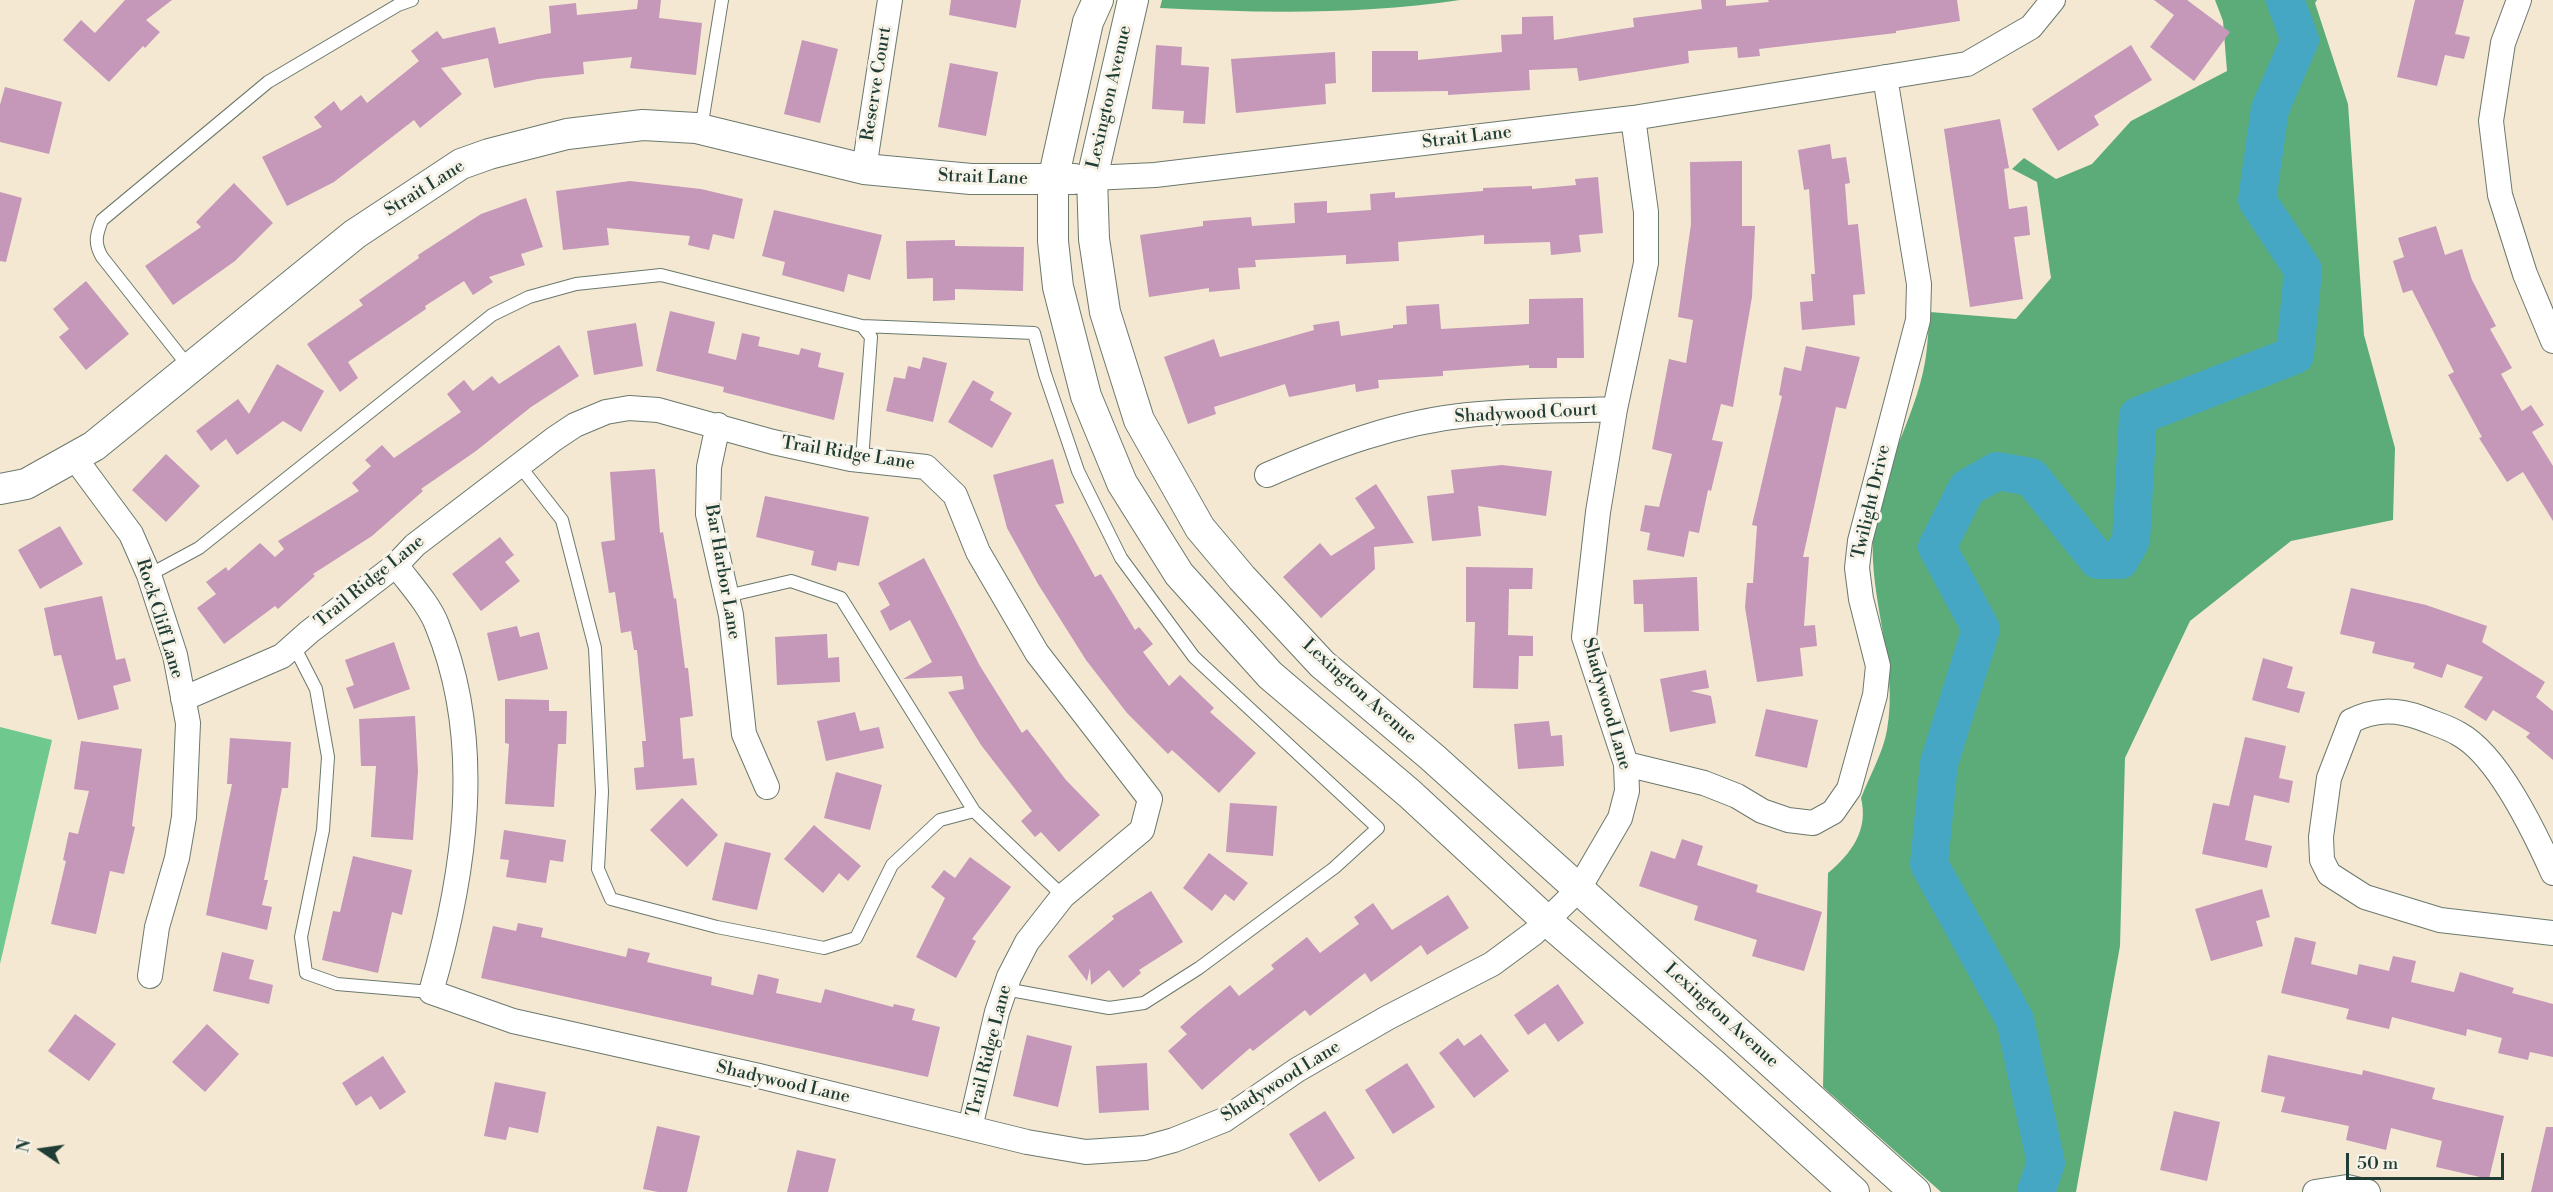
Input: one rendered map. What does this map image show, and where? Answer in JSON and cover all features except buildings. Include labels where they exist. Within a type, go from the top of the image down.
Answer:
[{"type":"street","name":"Reserve Court","points":[[864,169],[890,0]]},
{"type":"street","name":"Lexington Avenue","points":[[1098,0],[1088,22],[1053,180],[1053,242],[1058,287],[1086,396],[1122,483],[1179,574],[1270,675],[1410,794],[1547,921],[1713,1064],[1854,1192]]},
{"type":"street","name":"Lexington Avenue","points":[[1132,0],[1092,178],[1094,238],[1105,312],[1139,420],[1200,528],[1242,578],[1322,664],[1432,757],[1915,1192]]},
{"type":"street","name":"Strait Lane","points":[[0,489],[26,484],[94,446],[355,234],[461,164],[567,134],[643,125],[701,129],[864,169],[971,179],[1053,180],[1155,175],[1633,118],[1966,63],[2031,27],[2053,0]]},
{"type":"street","points":[[2519,0],[2503,43],[2491,121],[2500,195],[2524,274],[2553,341]]},
{"type":"street","name":"Twilight Drive","points":[[1626,765],[1704,783],[1737,796],[1762,811],[1788,820],[1813,823],[1833,812],[1849,789],[1875,695],[1878,666],[1861,599],[1857,568],[1860,541],[1918,320],[1919,284],[1885,77]]},
{"type":"street","name":"Shadywood Lane","points":[[431,992],[513,1021],[1027,1142],[1086,1152],[1145,1148],[1173,1140],[1224,1120],[1298,1070],[1387,1018],[1492,964],[1547,921],[1578,890],[1620,818],[1627,791],[1626,765],[1584,637],[1598,512],[1615,410],[1646,263],[1646,212],[1633,118]]},
{"type":"street","name":"Trail Ridge Lane","points":[[183,699],[282,656],[396,565],[415,545],[519,465],[575,425],[606,412],[629,408],[658,410],[773,442],[862,460],[926,467],[955,495],[978,552],[1037,653],[1150,799],[1142,830],[1063,896],[1027,942],[1005,989],[970,1128]]},
{"type":"street","name":"Shadywood Court","points":[[1267,475],[1325,450],[1410,426],[1468,415],[1615,410]]},
{"type":"street","name":"Bar Harbor Lane","points":[[718,425],[709,467],[708,514],[727,596],[744,734],[767,787]]},
{"type":"street","name":"Rock Cliff Lane","points":[[74,457],[131,534],[149,575],[175,655],[188,723],[184,817],[177,858],[157,927],[150,976]]},
{"type":"street","points":[[396,565],[436,622],[456,678],[464,749],[465,807],[460,863],[452,909],[431,992]]},
{"type":"street","points":[[2553,873],[2534,831],[2505,784],[2479,750],[2460,734],[2402,711],[2384,710],[2363,715],[2351,721],[2331,769],[2326,798],[2321,849],[2322,860],[2329,874],[2366,897],[2440,920],[2553,933]]},
{"type":"street","points":[[2315,1192],[2347,1187],[2368,1192]]},
{"type":"lane","points":[[189,367],[102,258],[97,248],[96,235],[102,220],[268,82],[398,5],[412,0]]},
{"type":"lane","points":[[701,129],[722,0]]},
{"type":"lane","points":[[149,575],[199,548],[492,315],[528,297],[576,284],[662,275],[862,326],[1034,333],[1045,374],[1078,471],[1121,558],[1194,657],[1378,828],[1334,868],[1199,968],[1144,1003],[1109,1008],[1005,989]]},
{"type":"lane","points":[[862,326],[871,337],[862,460]]},
{"type":"lane","points":[[519,465],[562,520],[595,648],[602,792],[598,869],[611,899],[717,927],[824,948],[856,938],[892,865],[940,820],[974,811]]},
{"type":"lane","points":[[727,596],[791,582],[841,598],[974,811],[1063,896]]},
{"type":"lane","points":[[294,646],[316,689],[328,757],[323,830],[301,937],[306,972],[337,984],[431,992]]},
{"type":"green space","points":[[1162,0],[1460,0],[1385,8],[1272,12],[1160,8]]},
{"type":"green space","points":[[2215,0],[2317,0],[2315,3],[2348,104],[2364,335],[2395,448],[2393,520],[2291,541],[2190,621],[2125,758],[2120,946],[2076,1192],[1941,1192],[1823,1087],[1828,873],[1851,849],[1860,831],[1863,810],[1861,798],[1882,747],[1890,706],[1887,657],[1873,560],[1873,536],[1881,491],[1920,384],[1926,356],[1930,312],[2016,319],[2051,278],[2037,182],[2012,169],[2024,158],[2056,179],[2092,164],[2131,121],[2227,71],[2223,21]]},
{"type":"green space","points":[[0,727],[52,740],[0,964]]},
{"type":"waterway","points":[[2036,1192],[2046,1163],[2015,1020],[1929,864],[1939,763],[1981,629],[1937,547],[1967,488],[1997,471],[2031,477],[2098,560],[2120,560],[2131,540],[2138,416],[2295,355],[2303,270],[2257,200],[2270,109],[2300,40],[2285,0]]}]
